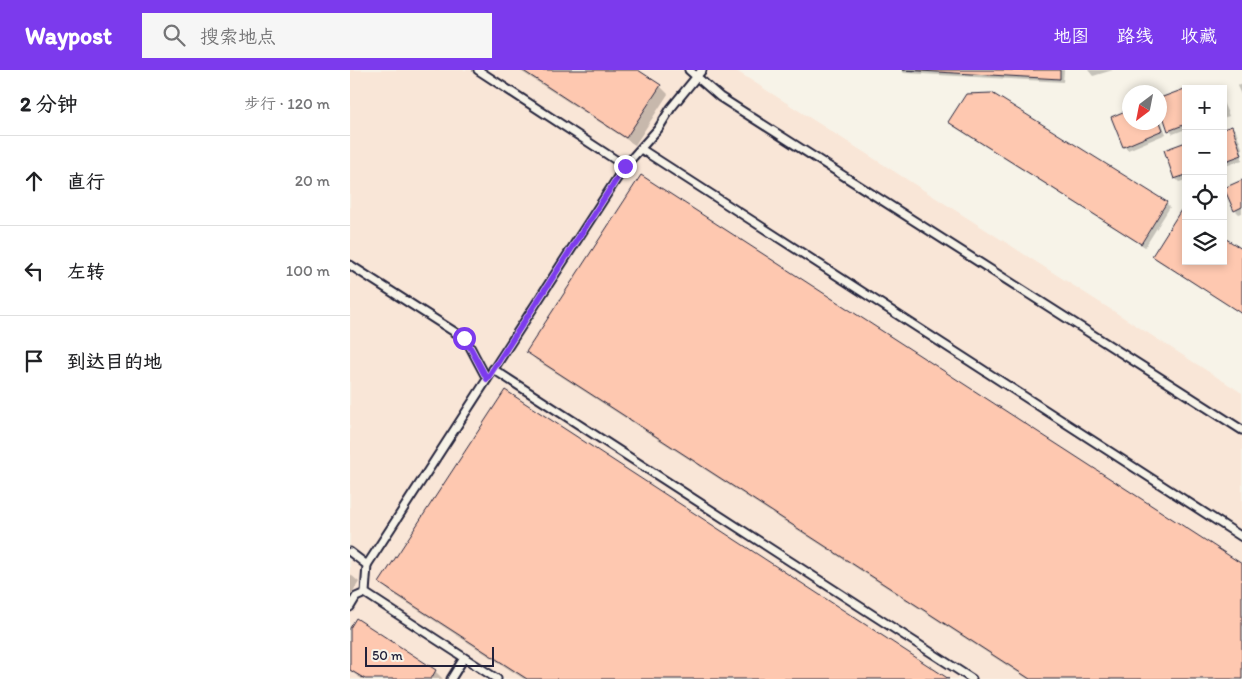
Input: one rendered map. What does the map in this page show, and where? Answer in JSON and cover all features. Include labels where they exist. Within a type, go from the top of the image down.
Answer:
[{"type":"lane","points":[[478,70],[625,166]]},
{"type":"lane","points":[[689,70],[720,97],[1242,430]]},
{"type":"lane","points":[[365,593],[367,565],[493,369],[625,166],[658,129],[671,108],[702,70]]},
{"type":"lane","points":[[641,149],[1242,537]]},
{"type":"lane","points":[[350,265],[464,338],[487,379]]},
{"type":"lane","points":[[493,369],[972,679]]},
{"type":"lane","points":[[350,552],[367,565]]},
{"type":"lane","points":[[350,606],[356,598],[365,593]]},
{"type":"lane","points":[[365,593],[497,679]]},
{"type":"lane","points":[[451,679],[464,658]]},
{"type":"shaded area","points":[[350,70],[735,70],[1242,393],[1242,679],[350,679]]},
{"type":"building","points":[[522,70],[638,70],[661,85],[626,138]]},
{"type":"building","points":[[902,70],[1060,70],[1060,79]]},
{"type":"building","points":[[1182,90],[1182,126],[1168,131],[1167,128],[1167,95]]},
{"type":"building","points":[[992,93],[1167,202],[1141,244],[948,122],[966,94]]},
{"type":"building","points":[[1122,112],[1122,130],[1163,130],[1123,147],[1111,117]]},
{"type":"building","points":[[1232,126],[1242,155],[1227,161],[1227,130],[1227,128]]},
{"type":"building","points":[[1182,143],[1182,176],[1174,179],[1164,150]]},
{"type":"building","points":[[641,175],[1242,564],[1242,679],[1030,679],[526,352]]},
{"type":"building","points":[[1242,180],[1242,207],[1234,211],[1227,195],[1227,187]]},
{"type":"building","points":[[1181,210],[1182,265],[1227,265],[1227,240],[1242,249],[1242,314],[1152,256]]},
{"type":"building","points":[[505,390],[949,679],[527,679],[379,583]]},
{"type":"building","points":[[356,618],[436,670],[431,679],[365,679],[350,670],[350,628]]},
{"type":"route","points":[[464,338],[487,379],[625,166]]}]
